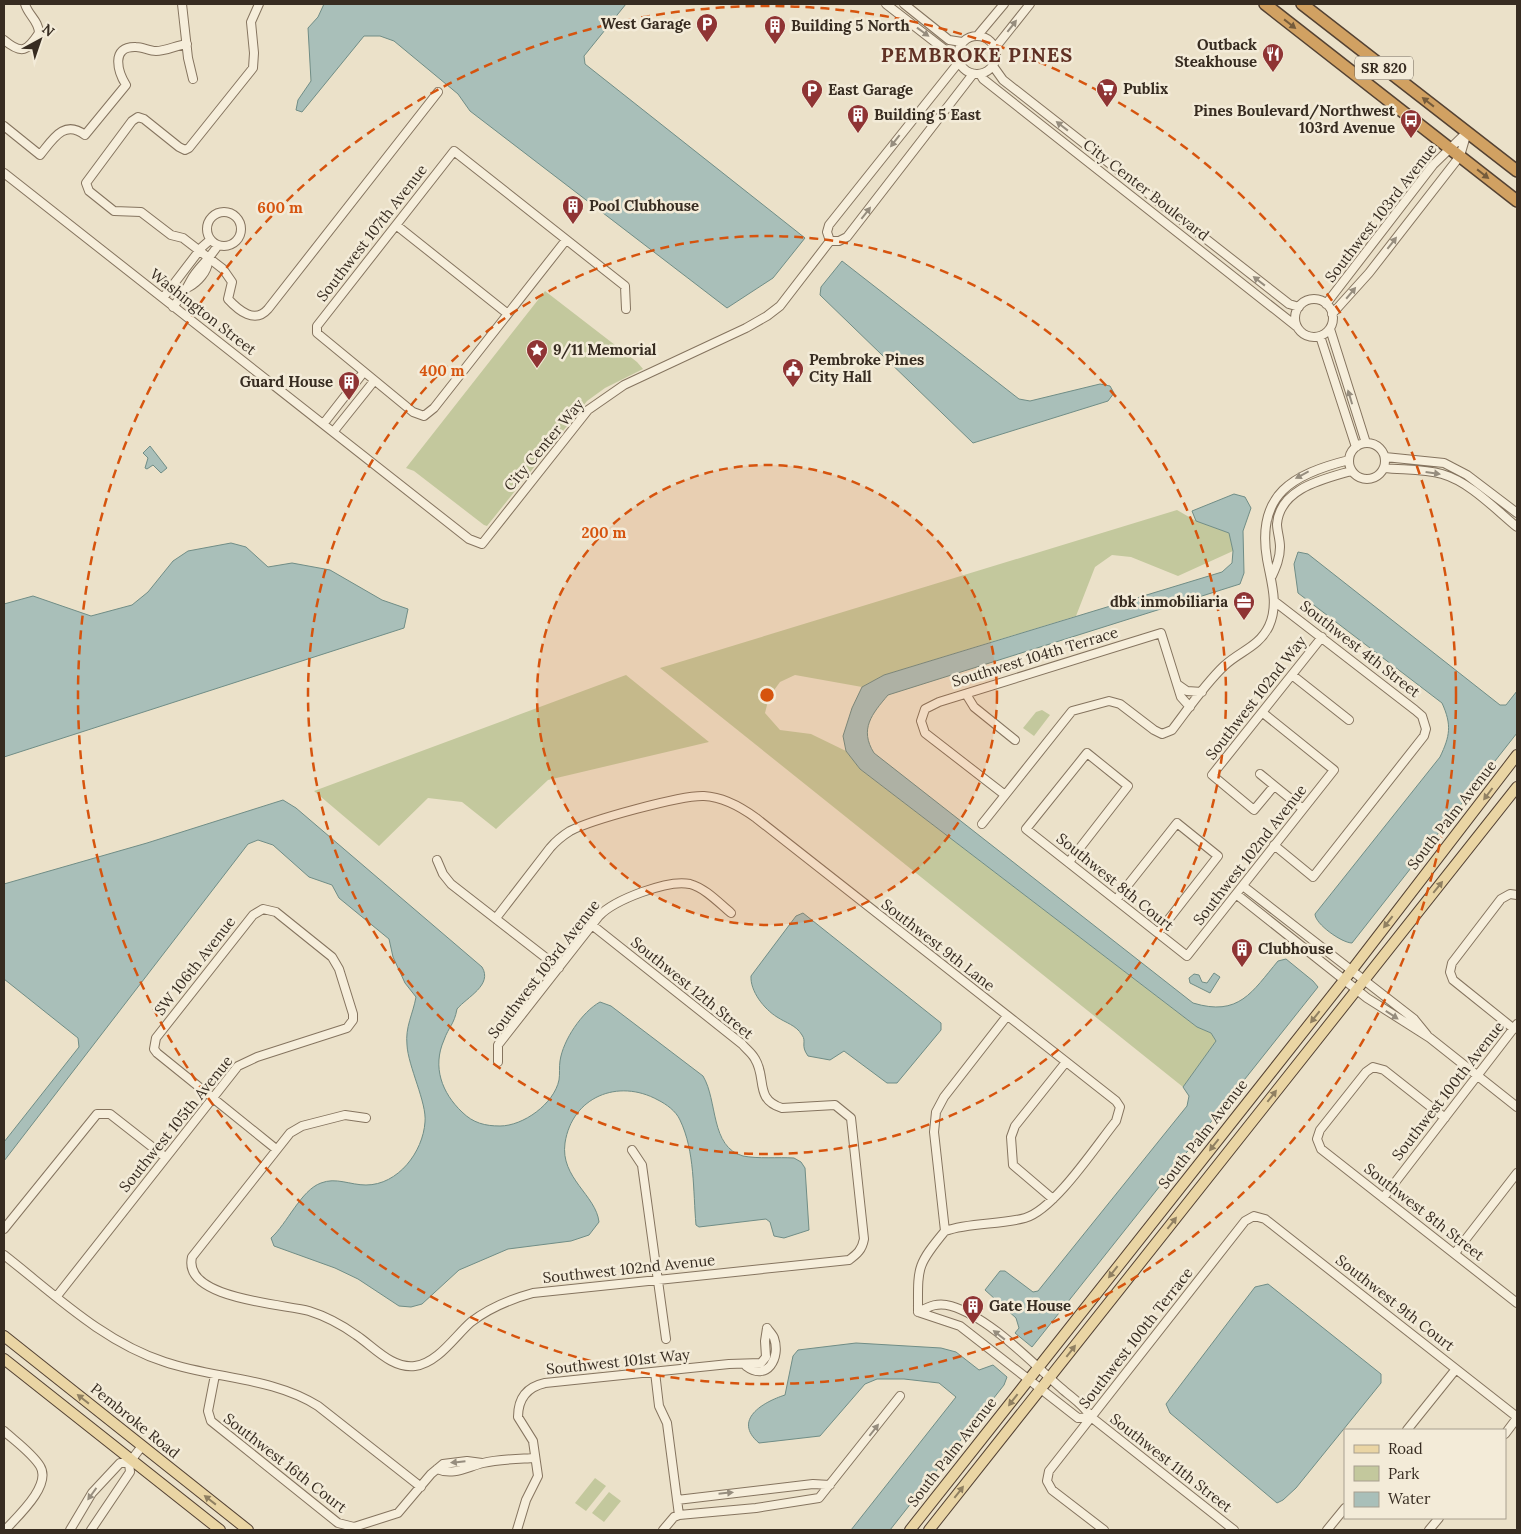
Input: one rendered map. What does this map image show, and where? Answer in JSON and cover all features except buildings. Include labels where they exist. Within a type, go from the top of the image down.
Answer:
[{"type":"highway","name":"SR 820","points":[[1265,4],[1517,201]]},
{"type":"highway","name":"SR 820","points":[[1302,4],[1517,171]]},
{"type":"main road","name":"South Palm Avenue","points":[[910,1530],[1345,979],[1517,755]]},
{"type":"main road","name":"South Palm Avenue","points":[[929,1530],[1517,787]]},
{"type":"main road","name":"Pembroke Road","points":[[4,1336],[248,1530]]},
{"type":"main road","points":[[4,1358],[130,1461],[220,1530]]},
{"type":"street","points":[[4,40],[14,48],[22,50],[30,46],[39,33],[37,22],[27,11],[25,4]]},
{"type":"street","points":[[182,4],[193,79]]},
{"type":"street","points":[[259,4],[251,22],[254,53],[253,68],[188,148],[185,150],[179,147],[144,119],[138,117],[132,121],[86,183],[88,191],[114,211],[141,212],[171,235],[183,238],[206,256],[230,277],[232,282],[228,299],[250,316],[265,312],[438,92]]},
{"type":"street","points":[[886,4],[958,61],[964,70],[977,74]]},
{"type":"street","points":[[904,4],[944,36],[954,42],[962,42]]},
{"type":"street","points":[[978,36],[1004,4]]},
{"type":"street","points":[[995,48],[1030,4]]},
{"type":"street","points":[[972,36],[986,38],[995,48],[996,54],[993,66],[977,74],[847,237],[840,242],[830,241],[827,232],[829,225],[958,61],[959,47],[962,42],[972,36]]},
{"type":"street","points":[[4,126],[40,155],[58,133],[65,128],[73,128],[86,135],[126,85],[117,67],[118,59],[124,51],[137,47],[159,51],[187,44]]},
{"type":"street","name":"City Center Boulevard","points":[[993,66],[1003,80],[1289,304],[1299,307]]},
{"type":"street","name":"City Center Boulevard","points":[[977,74],[1296,326]]},
{"type":"street","name":"Southwest 103rd Avenue","points":[[1326,304],[1381,235],[1397,210],[1449,147],[1467,132]]},
{"type":"street","name":"Southwest 103rd Avenue","points":[[1332,314],[1370,273],[1460,156],[1467,132]]},
{"type":"street","name":"Southwest 107th Avenue","points":[[363,373],[316,333],[317,326],[454,151],[566,240]]},
{"type":"street","name":"Washington Street","points":[[4,173],[469,539],[482,544]]},
{"type":"street","points":[[1136,199],[1143,190]]},
{"type":"street","points":[[174,307],[190,283],[195,283],[207,268],[206,256],[210,240],[207,229],[211,218],[226,212],[236,218],[241,228],[238,239],[229,246],[218,245],[210,240]]},
{"type":"street","points":[[396,225],[508,314]]},
{"type":"street","points":[[324,423],[363,373],[421,416],[428,414],[566,240],[625,286],[626,309]]},
{"type":"street","name":"City Center Way","points":[[482,544],[588,410],[624,385],[768,316],[780,306],[830,241]]},
{"type":"street","points":[[163,298],[182,273],[218,245]]},
{"type":"street","points":[[182,273],[190,283]]},
{"type":"street","points":[[1330,328],[1320,336],[1308,336],[1296,326],[1295,316],[1303,302],[1315,299],[1326,304],[1332,314],[1330,328],[1366,443]]},
{"type":"street","points":[[1320,336],[1356,447]]},
{"type":"street","points":[[334,432],[374,381]]},
{"type":"street","points":[[348,392],[358,400]]},
{"type":"street","points":[[982,824],[1072,711],[1110,701],[1120,704],[1162,734],[1172,730],[1226,664],[1259,641],[1272,618],[1274,601],[1272,576],[1267,559],[1267,518],[1275,499],[1287,485],[1302,474],[1348,460],[1356,447],[1366,443],[1376,445],[1385,457],[1384,468],[1377,477],[1366,480],[1355,476],[1351,471],[1348,460]]},
{"type":"street","points":[[1385,457],[1444,463],[1467,475],[1517,513]]},
{"type":"street","points":[[1384,468],[1430,472],[1449,477],[1463,484],[1517,527]]},
{"type":"street","points":[[1272,576],[1279,559],[1278,520],[1288,500],[1301,489],[1318,480],[1351,471]]},
{"type":"street","name":"Southwest 4th Street","points":[[1274,601],[1415,710],[1425,722],[1426,729],[1424,736],[1313,877],[1274,845]]},
{"type":"street","name":"Southwest 104th Terrace","points":[[1005,796],[925,733],[921,725],[922,715],[932,704],[1161,633],[1177,684]]},
{"type":"street","name":"Southwest 102nd Way","points":[[1274,786],[1254,810],[1212,776],[1322,637]]},
{"type":"street","points":[[1292,675],[1349,720]]},
{"type":"street","points":[[1177,684],[1187,691],[1202,692]]},
{"type":"street","points":[[1177,684],[1183,701],[1190,707]]},
{"type":"street","points":[[966,694],[974,707],[1015,740]]},
{"type":"street","name":"Southwest 102nd Avenue","points":[[1187,956],[1334,770],[1263,713]]},
{"type":"street","name":"Southwest 8th Court","points":[[1069,862],[1128,786],[1087,753],[1026,828],[1187,956]]},
{"type":"street","points":[[1260,774],[1303,809]]},
{"type":"street","name":"Southwest 9th Lane","points":[[496,918],[550,848],[559,838],[570,831],[585,824],[682,799],[703,796],[730,803],[756,818],[1116,1100],[1120,1107],[1120,1116],[1053,1199]]},
{"type":"street","points":[[1116,900],[1176,823],[1218,856],[1158,933]]},
{"type":"street","points":[[437,860],[443,874],[451,884],[559,968]]},
{"type":"street","name":"Southwest 103rd Avenue","points":[[498,1062],[498,1045],[608,907],[622,899],[678,883],[700,888],[731,913]]},
{"type":"street","points":[[1243,886],[1351,970],[1360,984],[1389,1014],[1430,1038],[1517,1107]]},
{"type":"street","points":[[1236,894],[1345,979],[1360,984],[1414,1019],[1430,1038]]},
{"type":"street","points":[[1514,895],[1501,899],[1452,963],[1450,972],[1453,980],[1516,1026]]},
{"type":"street","points":[[1256,909],[1262,901]]},
{"type":"street","name":"SW 106th Avenue","points":[[213,1098],[157,1053],[154,1044],[156,1038],[253,915],[262,908],[276,912],[332,957],[339,969],[353,1020]]},
{"type":"street","points":[[1285,932],[1291,923]]},
{"type":"street","name":"Southwest 12th Street","points":[[592,925],[742,1044],[756,1060],[762,1088],[768,1100],[774,1106],[782,1108],[835,1105],[851,1118],[864,1239],[862,1248]]},
{"type":"street","points":[[945,1231],[934,1132],[936,1112],[944,1097],[1007,1016]]},
{"type":"street","name":"Southwest 105th Avenue","points":[[57,1296],[238,1066],[248,1060],[347,1028],[353,1020]]},
{"type":"street","name":"Southwest 100th Avenue","points":[[1383,1198],[1516,1026]]},
{"type":"street","points":[[918,1312],[917,1288],[919,1270],[924,1258],[945,1231],[1024,1218],[1039,1212],[1053,1199],[1013,1165],[1011,1137],[1015,1126],[1066,1062]]},
{"type":"street","name":"Southwest 8th Street","points":[[1445,1118],[1384,1070],[1373,1067],[1366,1072],[1320,1130],[1317,1139],[1321,1149],[1517,1303]]},
{"type":"street","points":[[213,1098],[276,1149],[290,1133],[302,1126],[345,1115],[366,1118]]},
{"type":"street","points":[[4,1229],[97,1114],[110,1114],[165,1157]]},
{"type":"street","name":"Southwest 102nd Avenue","points":[[276,1149],[199,1246],[190,1263],[199,1279],[222,1294],[309,1311],[340,1325],[395,1363],[416,1366],[432,1360],[472,1322],[512,1299],[532,1293],[849,1260],[862,1248]]},
{"type":"street","points":[[632,1150],[642,1165],[666,1338]]},
{"type":"street","points":[[1455,1253],[1517,1173]]},
{"type":"street","name":"Southwest 9th Court","points":[[1254,1216],[1265,1219],[1517,1417]]},
{"type":"street","name":"Southwest 100th Terrace","points":[[1104,1530],[1052,1490],[1047,1481],[1049,1471],[1245,1221],[1254,1216]]},
{"type":"street","points":[[4,1255],[100,1330],[141,1354],[185,1369],[281,1388],[302,1396],[421,1486],[443,1464],[455,1461],[482,1463],[535,1458]]},
{"type":"street","name":"Southwest 11th Street","points":[[918,1312],[934,1304],[941,1304],[967,1312],[1039,1366],[1084,1406],[1091,1417],[1234,1530]]},
{"type":"street","name":"Southwest 11th Street","points":[[918,1312],[960,1326],[1078,1418],[1091,1417]]},
{"type":"street","points":[[960,1326],[967,1312]]},
{"type":"street","name":"Southwest 101st Way","points":[[516,1530],[526,1500],[537,1480],[532,1438],[518,1416],[521,1399],[530,1388],[545,1384],[655,1372],[744,1364],[760,1363],[764,1360],[767,1328],[774,1338],[774,1362],[770,1367],[760,1370],[748,1368],[744,1364]]},
{"type":"street","points":[[1408,1429],[1456,1369]]},
{"type":"street","points":[[655,1372],[659,1406],[667,1423],[679,1515]]},
{"type":"street","name":"Southwest 16th Court","points":[[215,1375],[208,1411],[211,1421],[338,1523],[349,1528],[398,1513],[421,1486]]},
{"type":"street","points":[[663,1530],[674,1516],[756,1508],[819,1498],[900,1396]]},
{"type":"street","points":[[1506,1433],[1517,1417]]},
{"type":"street","points":[[4,1431],[40,1466],[44,1477],[42,1486],[5,1529]]},
{"type":"street","points":[[91,1530],[130,1472],[130,1461],[142,1446]]},
{"type":"street","points":[[70,1530],[92,1493],[120,1463],[130,1461]]},
{"type":"street","points":[[677,1500],[813,1484],[830,1485]]},
{"type":"street","points":[[1327,1530],[1344,1509]]},
{"type":"street","points":[[1429,1530],[1438,1519]]},
{"type":"green space","points":[[545,291],[637,362],[643,369],[605,388],[587,401],[487,526],[414,471],[406,468]]},
{"type":"green space","points":[[1177,510],[1196,521],[1229,533],[1233,551],[1178,576],[1131,557],[1112,555],[1095,567],[1076,616],[884,675],[862,687],[795,675],[780,682],[769,697],[765,713],[780,730],[811,734],[846,751],[860,769],[1197,1027],[1211,1033],[1216,1041],[1183,1087],[660,668]]},
{"type":"green space","points":[[626,675],[709,742],[548,780],[496,829],[462,802],[428,798],[379,846],[314,791]]},
{"type":"green space","points":[[1042,710],[1050,715],[1034,736],[1023,728],[1036,712]]},
{"type":"green space","points":[[595,1478],[606,1486],[586,1511],[575,1503]]},
{"type":"green space","points":[[609,1492],[621,1501],[604,1522],[592,1513]]},
{"type":"water","points":[[324,4],[626,4],[584,56],[585,64],[805,238],[773,278],[727,308],[470,111],[458,94],[394,41],[380,36],[364,36],[302,112],[296,110],[298,100],[311,81],[308,28],[318,17]]},
{"type":"water","points":[[842,261],[1019,399],[1030,401],[1100,384],[1110,386],[1114,393],[1108,401],[973,443],[820,295],[821,287]]},
{"type":"water","points":[[150,446],[167,468],[161,473],[153,465],[147,469],[145,468],[148,458],[143,453]]},
{"type":"water","points":[[1234,494],[1245,497],[1251,508],[1243,531],[1244,573],[1240,584],[888,695],[869,722],[868,736],[874,753],[1193,1003],[1222,1007],[1233,1004],[1252,992],[1278,961],[1286,959],[1318,987],[1032,1347],[1015,1333],[1019,1328],[1016,1318],[985,1290],[1000,1271],[1005,1271],[1033,1292],[1038,1291],[1187,1106],[1189,1096],[1183,1087],[1216,1041],[1211,1033],[1197,1027],[860,769],[846,751],[843,736],[852,708],[862,687],[884,675],[1222,572],[1232,563],[1233,551],[1229,533],[1196,521],[1192,511]]},
{"type":"water","points":[[231,543],[246,547],[268,567],[292,563],[330,570],[382,600],[408,609],[404,628],[4,757],[4,604],[33,596],[91,616],[132,605],[148,592],[173,561],[188,551]]},
{"type":"water","points":[[1298,552],[1308,554],[1500,705],[1506,705],[1517,691],[1517,733],[1352,943],[1342,940],[1324,928],[1319,923],[1315,914],[1440,757],[1448,736],[1448,724],[1442,703],[1298,593],[1294,564]]},
{"type":"water","points":[[283,800],[296,808],[482,967],[484,979],[482,985],[457,1009],[444,1040],[439,1060],[439,1070],[444,1088],[455,1105],[466,1116],[479,1123],[500,1126],[518,1122],[536,1112],[556,1089],[562,1053],[574,1027],[587,1012],[600,1002],[611,1006],[703,1076],[708,1086],[720,1133],[732,1151],[743,1156],[794,1158],[801,1162],[805,1168],[809,1230],[784,1238],[774,1236],[770,1222],[766,1219],[699,1227],[696,1225],[691,1158],[680,1120],[673,1111],[661,1102],[643,1094],[628,1091],[613,1092],[599,1096],[587,1103],[569,1127],[565,1143],[565,1155],[568,1166],[592,1203],[599,1222],[589,1235],[571,1241],[508,1249],[459,1270],[422,1304],[411,1307],[399,1306],[358,1279],[335,1268],[274,1246],[271,1238],[301,1200],[314,1187],[327,1181],[360,1185],[378,1184],[398,1173],[414,1155],[423,1133],[425,1114],[407,1045],[408,1026],[416,997],[405,983],[393,957],[389,939],[339,898],[332,885],[309,877],[273,845],[258,840],[248,844],[4,1161],[4,1142],[79,1047],[78,1038],[4,979],[4,884],[147,843]]},
{"type":"water","points":[[803,913],[941,1023],[941,1030],[897,1083],[887,1083],[844,1051],[830,1060],[808,1056],[804,1049],[803,1037],[800,1032],[794,1026],[772,1014],[755,993],[751,976],[796,916]]},
{"type":"water","points":[[1214,973],[1220,977],[1210,993],[1190,983],[1189,978],[1194,974],[1199,975],[1202,982],[1207,983]]},
{"type":"water","points":[[1268,1284],[1381,1374],[1381,1383],[1296,1488],[1277,1503],[1170,1413],[1166,1404],[1255,1287]]},
{"type":"water","points":[[856,1343],[941,1348],[956,1352],[979,1370],[993,1365],[1007,1377],[1004,1385],[890,1530],[851,1530],[956,1397],[939,1383],[904,1379],[877,1379],[865,1384],[820,1436],[759,1443],[751,1435],[749,1427],[750,1420],[760,1407],[785,1395],[793,1356],[798,1350]]},
{"type":"place","name":"West Garage","points":[[707,43]]},
{"type":"place","name":"Building 5 North","points":[[775,45]]},
{"type":"place","name":"Outback Steakhouse","points":[[1273,73]]},
{"type":"place","name":"Publix","points":[[1107,108]]},
{"type":"place","name":"East Garage","points":[[812,109]]},
{"type":"place","name":"Building 5 East","points":[[858,134]]},
{"type":"place","name":"Pines Boulevard/Northwest 103rd Avenue","points":[[1411,139]]},
{"type":"place","name":"Pool Clubhouse","points":[[573,225]]},
{"type":"place","name":"9/11 Memorial","points":[[537,369]]},
{"type":"place","name":"Pembroke Pines City Hall","points":[[793,388]]},
{"type":"place","name":"Guard House","points":[[349,401]]},
{"type":"place","name":"dbk inmobiliaria","points":[[1244,621]]},
{"type":"place","name":"Clubhouse","points":[[1242,968]]},
{"type":"place","name":"Gate House","points":[[973,1325]]},
{"type":"district","name":"PEMBROKE PINES","points":[[977,55]]}]
